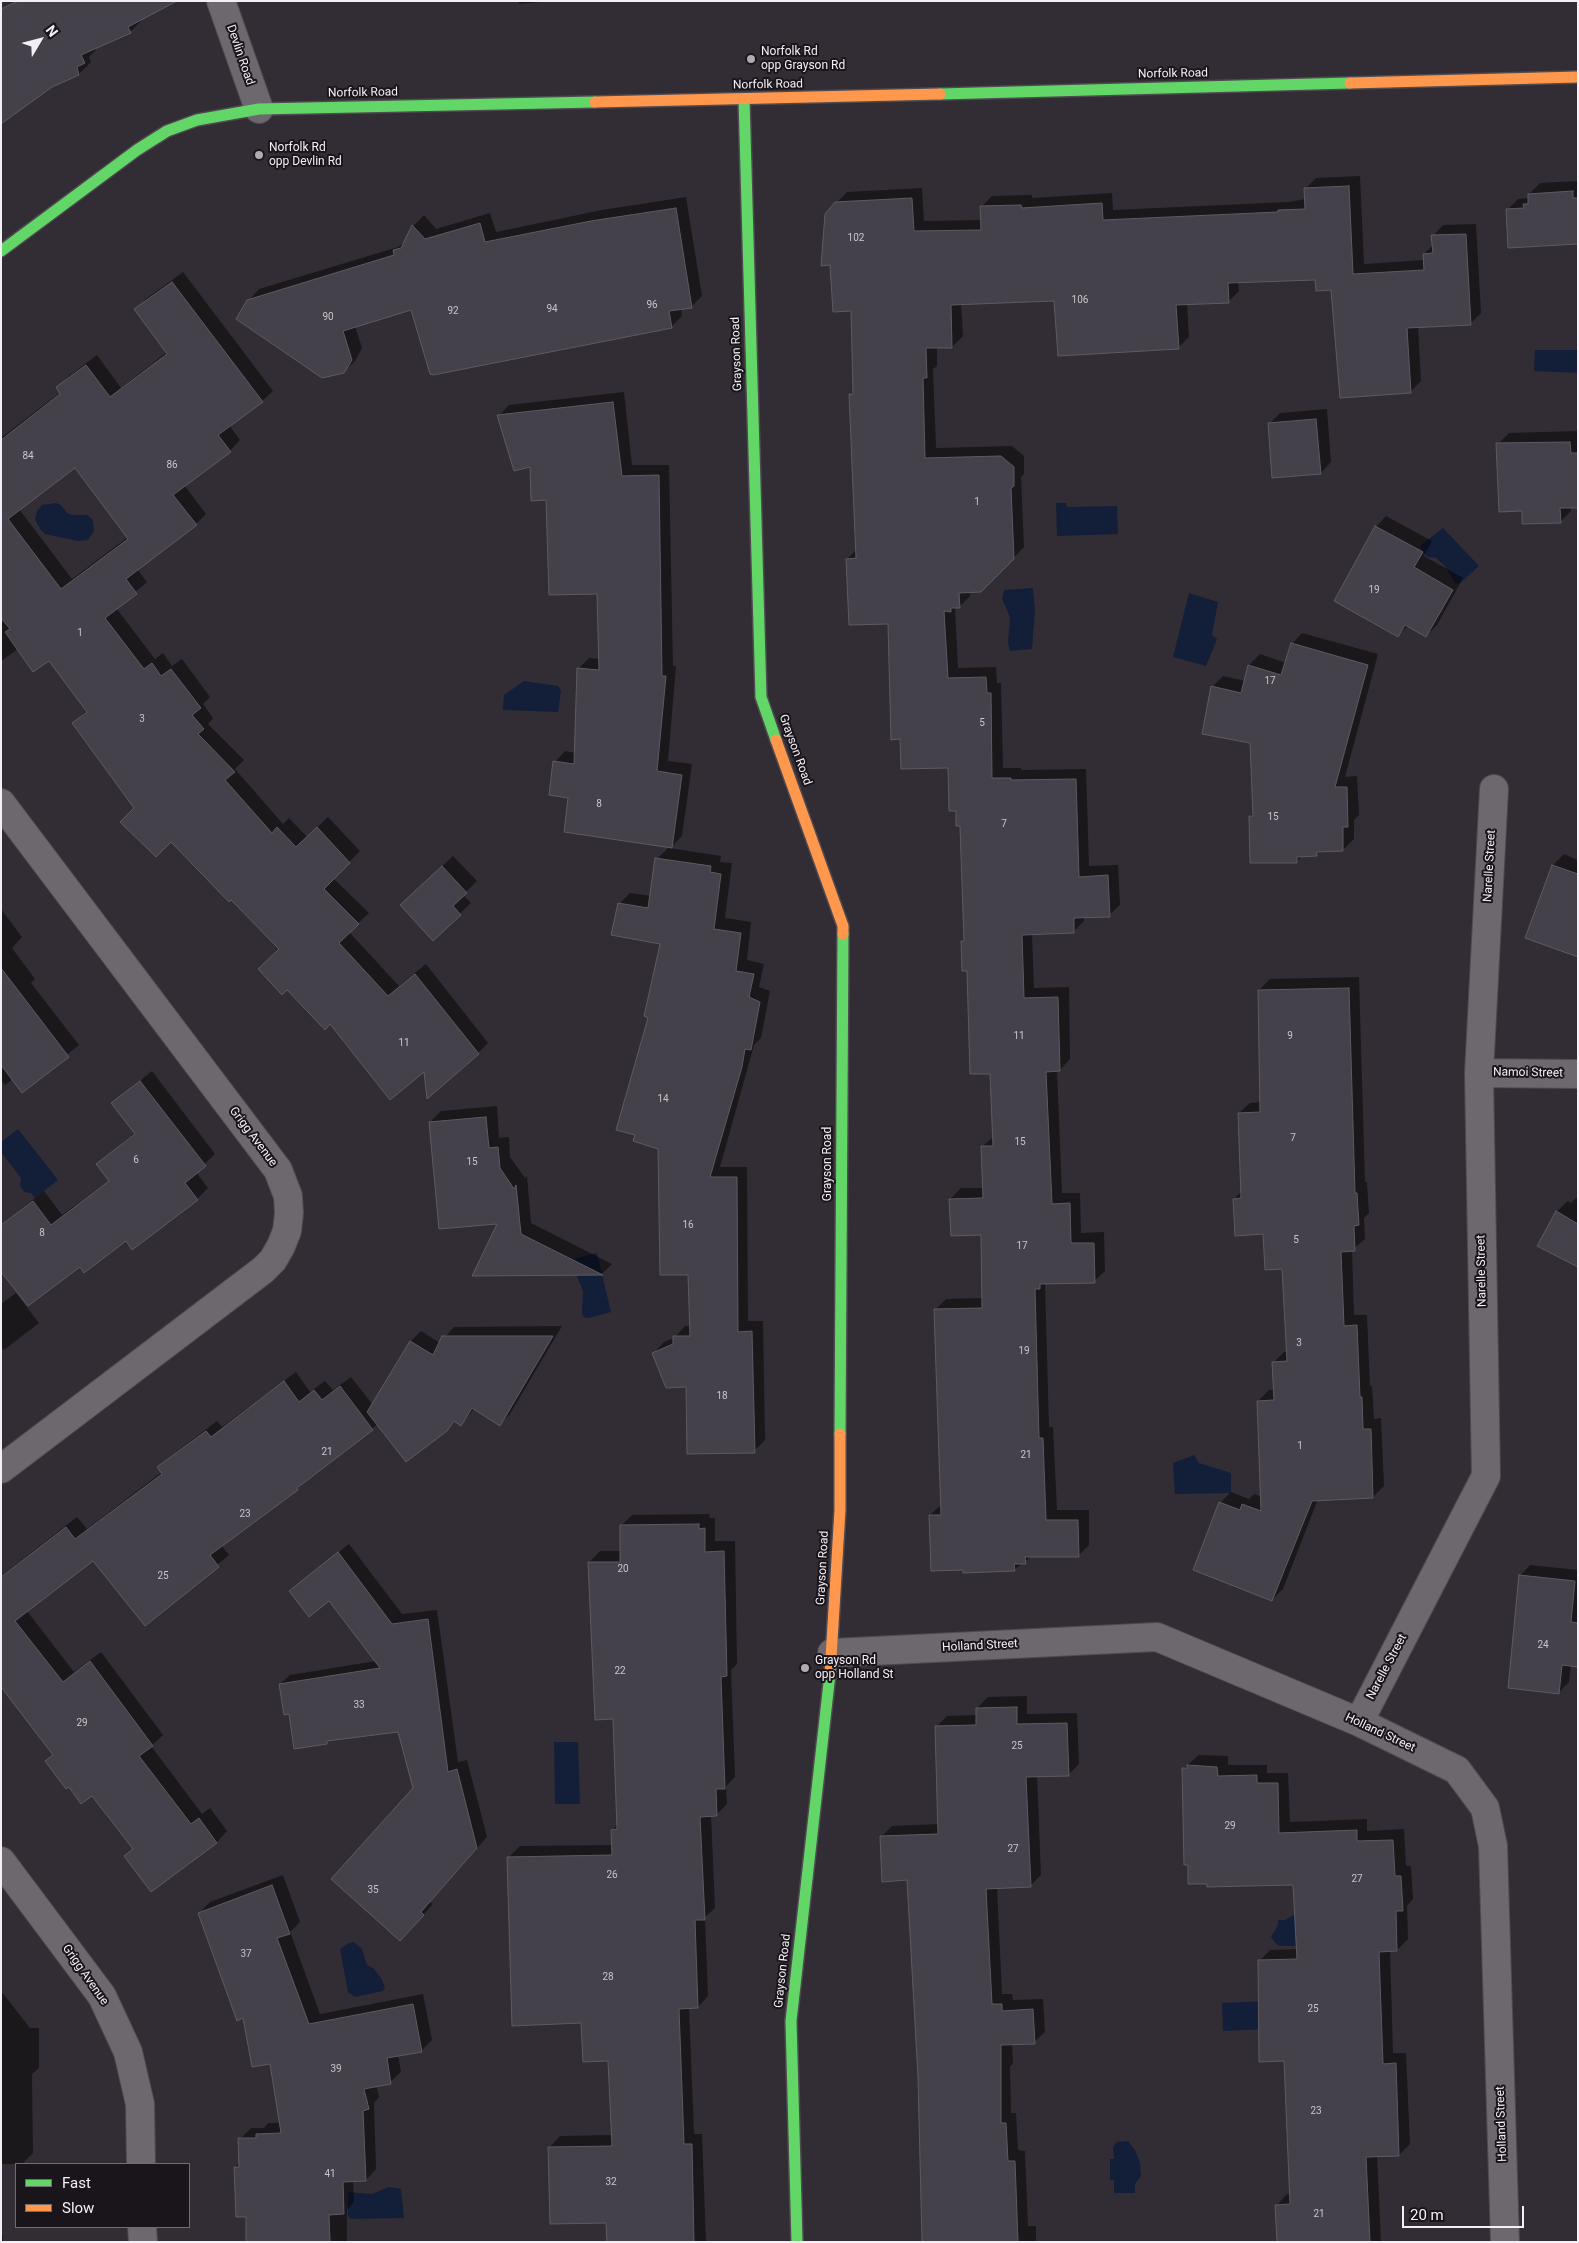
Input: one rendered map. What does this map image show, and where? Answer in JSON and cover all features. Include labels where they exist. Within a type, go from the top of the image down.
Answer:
[{"type":"street","name":"Devlin Road","points":[[221,1],[259,109]]},
{"type":"street","name":"Norfolk Road","points":[[1,251],[136,150],[167,131],[197,120],[259,109],[744,99],[1578,77]]},
{"type":"street","name":"Grayson Road","points":[[744,99],[760,697],[843,926],[840,1510],[832,1653],[791,2021],[797,2242]]},
{"type":"street","name":"Narelle Street","points":[[1358,1722],[1486,1476],[1479,1073],[1494,789]]},
{"type":"street","name":"Grigg Avenue","points":[[1,803],[278,1170],[288,1196],[289,1214],[281,1246],[273,1260],[263,1270],[1,1469]]},
{"type":"street","name":"Namoi Street","points":[[1479,1073],[1578,1074]]},
{"type":"street","name":"Holland Street","points":[[832,1653],[1157,1638],[1358,1722],[1457,1770],[1485,1808],[1493,1846],[1505,2242]]},
{"type":"street","name":"Grigg Avenue","points":[[1,1861],[102,1996],[128,2052],[140,2104],[141,2163]]},
{"type":"street","points":[[142,2228],[143,2242]]},
{"type":"water","points":[[1535,350],[1578,350],[1578,373],[1534,371]]},
{"type":"water","points":[[56,503],[61,505],[67,513],[87,515],[93,520],[94,531],[88,540],[78,541],[45,534],[41,530],[35,520],[37,511],[42,505]]},
{"type":"water","points":[[1056,503],[1066,503],[1067,507],[1117,506],[1118,534],[1057,536]]},
{"type":"water","points":[[1443,528],[1479,566],[1459,584],[1455,583],[1445,566],[1436,558],[1427,557],[1420,546]]},
{"type":"water","points":[[1033,588],[1035,610],[1032,649],[1010,651],[1008,643],[1010,618],[1002,598],[1004,590]]},
{"type":"water","points":[[1189,593],[1218,602],[1212,635],[1217,639],[1206,666],[1173,657]]},
{"type":"water","points":[[524,681],[558,686],[561,691],[558,712],[503,710],[504,695]]},
{"type":"water","points":[[18,1129],[58,1180],[35,1198],[31,1193],[24,1192],[20,1186],[21,1178],[1,1152],[1,1142]]},
{"type":"water","points":[[597,1253],[611,1312],[585,1318],[582,1314],[583,1291],[573,1266],[576,1258]]},
{"type":"water","points":[[1194,1455],[1199,1463],[1231,1473],[1231,1493],[1175,1494],[1173,1463]]},
{"type":"water","points":[[554,1742],[578,1742],[580,1804],[555,1804]]},
{"type":"water","points":[[1299,1912],[1315,1946],[1280,1946],[1276,1944],[1271,1937],[1278,1925],[1278,1920],[1285,1920]]},
{"type":"water","points":[[354,1942],[362,1949],[367,1965],[373,1968],[381,1978],[385,1987],[383,1991],[355,1997],[348,1992],[340,1949]]},
{"type":"water","points":[[1269,2001],[1270,2029],[1223,2031],[1222,2003]]},
{"type":"water","points":[[1128,2141],[1135,2150],[1140,2163],[1141,2176],[1135,2184],[1135,2193],[1114,2193],[1114,2180],[1110,2180],[1110,2159],[1114,2159],[1113,2148],[1116,2142]]},
{"type":"water","points":[[389,2187],[401,2189],[404,2218],[351,2219],[348,2216],[348,2192],[372,2194]]},
{"type":"building","points":[[18,1],[177,1],[128,27],[131,33],[81,55],[85,63],[77,67],[79,75],[52,87],[1,124],[1,9]]},
{"type":"building","points":[[1349,186],[1353,274],[1424,270],[1423,254],[1433,253],[1431,235],[1466,234],[1471,325],[1407,328],[1411,393],[1340,398],[1331,290],[1316,291],[1315,280],[1228,283],[1229,303],[1176,305],[1179,349],[1058,356],[1054,301],[951,305],[952,348],[926,348],[927,378],[923,378],[925,458],[1001,456],[1014,467],[1014,486],[1011,488],[1014,559],[981,592],[959,593],[960,608],[951,608],[951,612],[944,611],[948,678],[986,677],[987,693],[991,693],[992,778],[1011,778],[1011,780],[1076,779],[1079,877],[1108,875],[1110,917],[1074,918],[1074,933],[1022,935],[1024,998],[1058,997],[1060,1071],[1046,1072],[1052,1204],[1070,1203],[1071,1243],[1094,1243],[1095,1283],[1040,1284],[1040,1289],[1035,1289],[1039,1438],[1043,1438],[1046,1520],[1078,1520],[1079,1557],[1025,1557],[1026,1564],[1014,1564],[1015,1571],[963,1573],[963,1570],[931,1571],[929,1515],[941,1515],[934,1309],[982,1308],[981,1235],[951,1236],[949,1199],[983,1198],[981,1146],[993,1146],[990,1074],[970,1074],[967,971],[962,971],[961,941],[964,941],[960,826],[956,826],[956,811],[949,811],[948,768],[901,769],[900,739],[891,740],[888,624],[849,625],[846,559],[856,558],[849,394],[853,394],[851,311],[833,312],[830,265],[821,266],[825,214],[835,202],[912,198],[914,231],[981,230],[980,206],[1021,205],[1022,208],[1102,203],[1103,220],[1278,212],[1278,210],[1305,209],[1304,188]]},
{"type":"building","points":[[1573,191],[1573,198],[1578,198],[1578,244],[1508,248],[1506,209],[1524,208],[1523,204],[1528,204],[1528,194]]},
{"type":"building","points":[[676,208],[692,308],[669,311],[672,328],[433,375],[430,374],[411,310],[343,331],[352,360],[344,373],[322,378],[236,319],[247,300],[394,255],[393,250],[401,248],[412,225],[425,239],[480,223],[485,242],[591,221]]},
{"type":"building","points":[[172,282],[263,402],[218,435],[231,452],[173,495],[197,525],[126,579],[137,594],[105,618],[144,669],[152,663],[161,676],[171,669],[201,708],[192,715],[204,729],[198,734],[235,772],[225,780],[272,833],[277,827],[296,847],[317,827],[350,863],[324,889],[359,924],[339,943],[388,996],[415,974],[479,1054],[427,1099],[424,1072],[390,1100],[330,1024],[325,1030],[287,990],[282,995],[258,969],[279,949],[231,900],[229,902],[171,842],[156,857],[120,822],[134,808],[72,723],[87,712],[49,661],[33,672],[5,632],[10,629],[1,618],[1,440],[60,394],[56,387],[86,365],[110,397],[167,354],[134,309]],"holes":[[[75,468],[128,539],[61,589],[8,519]]]},
{"type":"building","points":[[613,402],[622,476],[659,475],[662,676],[666,676],[657,771],[682,775],[672,848],[564,832],[568,798],[549,795],[553,761],[574,764],[577,668],[599,670],[597,594],[549,595],[546,500],[531,501],[530,467],[514,471],[497,415]]},
{"type":"building","points":[[1316,419],[1321,474],[1272,478],[1268,423]]},
{"type":"building","points":[[1570,442],[1571,453],[1578,453],[1578,508],[1560,508],[1561,523],[1522,524],[1522,511],[1499,512],[1496,443]]},
{"type":"building","points":[[1375,526],[1423,552],[1414,567],[1453,590],[1426,637],[1405,625],[1398,637],[1334,601]]},
{"type":"building","points":[[1291,643],[1368,665],[1335,787],[1347,787],[1348,827],[1343,827],[1343,851],[1317,852],[1317,856],[1297,857],[1297,863],[1250,863],[1249,816],[1253,816],[1250,743],[1202,734],[1211,686],[1241,693],[1248,665],[1281,675]]},
{"type":"building","points":[[655,858],[711,866],[710,872],[721,874],[714,929],[741,933],[736,971],[754,974],[749,997],[760,1002],[751,1050],[745,1049],[742,1067],[710,1177],[737,1177],[738,1332],[752,1331],[755,1453],[687,1454],[686,1387],[666,1388],[652,1353],[673,1344],[673,1336],[690,1336],[688,1275],[660,1275],[658,1149],[633,1141],[635,1135],[616,1130],[648,1018],[644,1016],[660,944],[611,935],[618,903],[648,908]]},
{"type":"building","points":[[1552,865],[1578,874],[1578,957],[1525,938]]},
{"type":"building","points":[[442,866],[467,893],[453,906],[461,915],[433,941],[400,905]]},
{"type":"building","points":[[1,968],[69,1057],[22,1093],[1,1065]]},
{"type":"building","points":[[1349,988],[1355,1193],[1357,1193],[1359,1225],[1354,1226],[1355,1251],[1341,1252],[1344,1326],[1357,1325],[1363,1429],[1371,1429],[1373,1498],[1312,1501],[1272,1601],[1193,1570],[1219,1502],[1240,1510],[1242,1504],[1261,1511],[1257,1401],[1274,1400],[1272,1362],[1287,1361],[1282,1269],[1265,1270],[1263,1234],[1235,1236],[1233,1199],[1241,1198],[1238,1113],[1260,1112],[1258,990]]},
{"type":"building","points":[[140,1081],[206,1166],[185,1183],[198,1200],[132,1250],[126,1241],[84,1273],[80,1267],[28,1306],[1,1272],[1,1225],[33,1201],[51,1225],[109,1181],[96,1164],[135,1134],[111,1103]]},
{"type":"building","points":[[486,1117],[489,1148],[498,1147],[500,1168],[514,1189],[516,1185],[521,1234],[603,1275],[472,1276],[497,1224],[439,1229],[429,1122]]},
{"type":"building","points":[[1556,1211],[1578,1224],[1578,1267],[1537,1246]]},
{"type":"building","points":[[442,1336],[553,1336],[500,1426],[472,1408],[461,1426],[454,1421],[447,1431],[406,1462],[367,1412],[410,1341],[433,1355]]},
{"type":"building","points":[[284,1381],[299,1402],[314,1390],[322,1400],[340,1386],[373,1430],[297,1488],[298,1490],[210,1555],[219,1567],[145,1626],[93,1561],[15,1621],[63,1682],[90,1661],[153,1746],[139,1756],[191,1824],[199,1818],[217,1843],[151,1892],[124,1856],[133,1849],[92,1796],[81,1804],[69,1787],[66,1789],[45,1761],[53,1755],[1,1687],[1,1577],[66,1527],[75,1539],[162,1474],[157,1467],[206,1431],[211,1437]]},
{"type":"building","points":[[699,1524],[699,1529],[705,1528],[705,1552],[724,1551],[727,1676],[721,1677],[725,1789],[716,1789],[717,1816],[700,1817],[705,1920],[695,1920],[698,2008],[679,2009],[684,2144],[692,2144],[694,2242],[607,2242],[606,2223],[550,2224],[548,2147],[612,2146],[608,2061],[583,2062],[581,2023],[512,2026],[507,1857],[612,1855],[611,1830],[617,1829],[613,1719],[595,1720],[588,1562],[620,1562],[620,1525]]},
{"type":"building","points":[[338,1552],[392,1624],[428,1619],[448,1772],[457,1769],[477,1848],[421,1912],[424,1915],[400,1941],[331,1879],[413,1788],[398,1732],[327,1741],[327,1744],[294,1749],[289,1714],[284,1715],[279,1684],[380,1668],[329,1601],[309,1617],[289,1591]]},
{"type":"building","points":[[1519,1575],[1575,1581],[1571,1622],[1578,1623],[1578,1667],[1562,1665],[1559,1694],[1508,1688]]},
{"type":"building","points":[[1017,1707],[1017,1724],[1067,1723],[1069,1776],[1026,1777],[1031,1887],[986,1889],[992,2004],[1002,2004],[1002,2011],[1033,2009],[1035,2044],[1001,2045],[1001,2123],[1006,2123],[1008,2161],[1015,2161],[1018,2242],[922,2242],[918,2077],[907,1880],[882,1882],[880,1836],[938,1834],[935,1726],[976,1725],[976,1708]]},
{"type":"building","points":[[1187,1765],[1217,1767],[1218,1776],[1257,1775],[1257,1783],[1278,1783],[1279,1833],[1357,1830],[1357,1841],[1393,1840],[1395,1876],[1401,1876],[1403,1911],[1396,1911],[1397,1951],[1379,1952],[1383,2064],[1396,2063],[1399,2156],[1366,2157],[1370,2242],[1277,2242],[1275,2205],[1290,2204],[1284,2061],[1259,2062],[1258,1960],[1297,1959],[1293,1885],[1207,1887],[1207,1884],[1188,1884],[1188,1865],[1184,1865],[1182,1768],[1187,1768]]},
{"type":"building","points":[[272,1885],[290,1934],[277,1938],[309,2024],[413,2004],[422,2052],[387,2058],[391,2084],[364,2089],[369,2109],[363,2111],[366,2181],[343,2182],[344,2214],[329,2215],[330,2242],[246,2242],[246,2217],[236,2217],[234,2167],[239,2167],[238,2138],[256,2138],[256,2134],[281,2133],[270,2064],[252,2067],[243,2018],[237,2021],[198,1913]]},
{"type":"traffic: fast","points":[[940,94],[1350,83]]},
{"type":"traffic: fast","points":[[744,99],[761,697],[776,740]]},
{"type":"traffic: fast","points":[[1,251],[137,150],[167,131],[197,120],[259,109],[595,102]]},
{"type":"traffic: fast","points":[[840,1434],[843,934]]},
{"type":"traffic: fast","points":[[797,2242],[791,2021],[830,1674]]},
{"type":"traffic: slow","points":[[1350,83],[1578,77]]},
{"type":"traffic: slow","points":[[595,102],[940,94]]},
{"type":"traffic: slow","points":[[776,740],[843,926],[843,934]]},
{"type":"traffic: slow","points":[[830,1674],[840,1510],[840,1434]]},
{"type":"place","name":"Norfolk Rd opp Grayson Rd","points":[[751,59]]},
{"type":"place","name":"Norfolk Rd opp Devlin Rd","points":[[259,155]]},
{"type":"place","name":"Grayson Rd opp Holland St","points":[[805,1668]]}]
